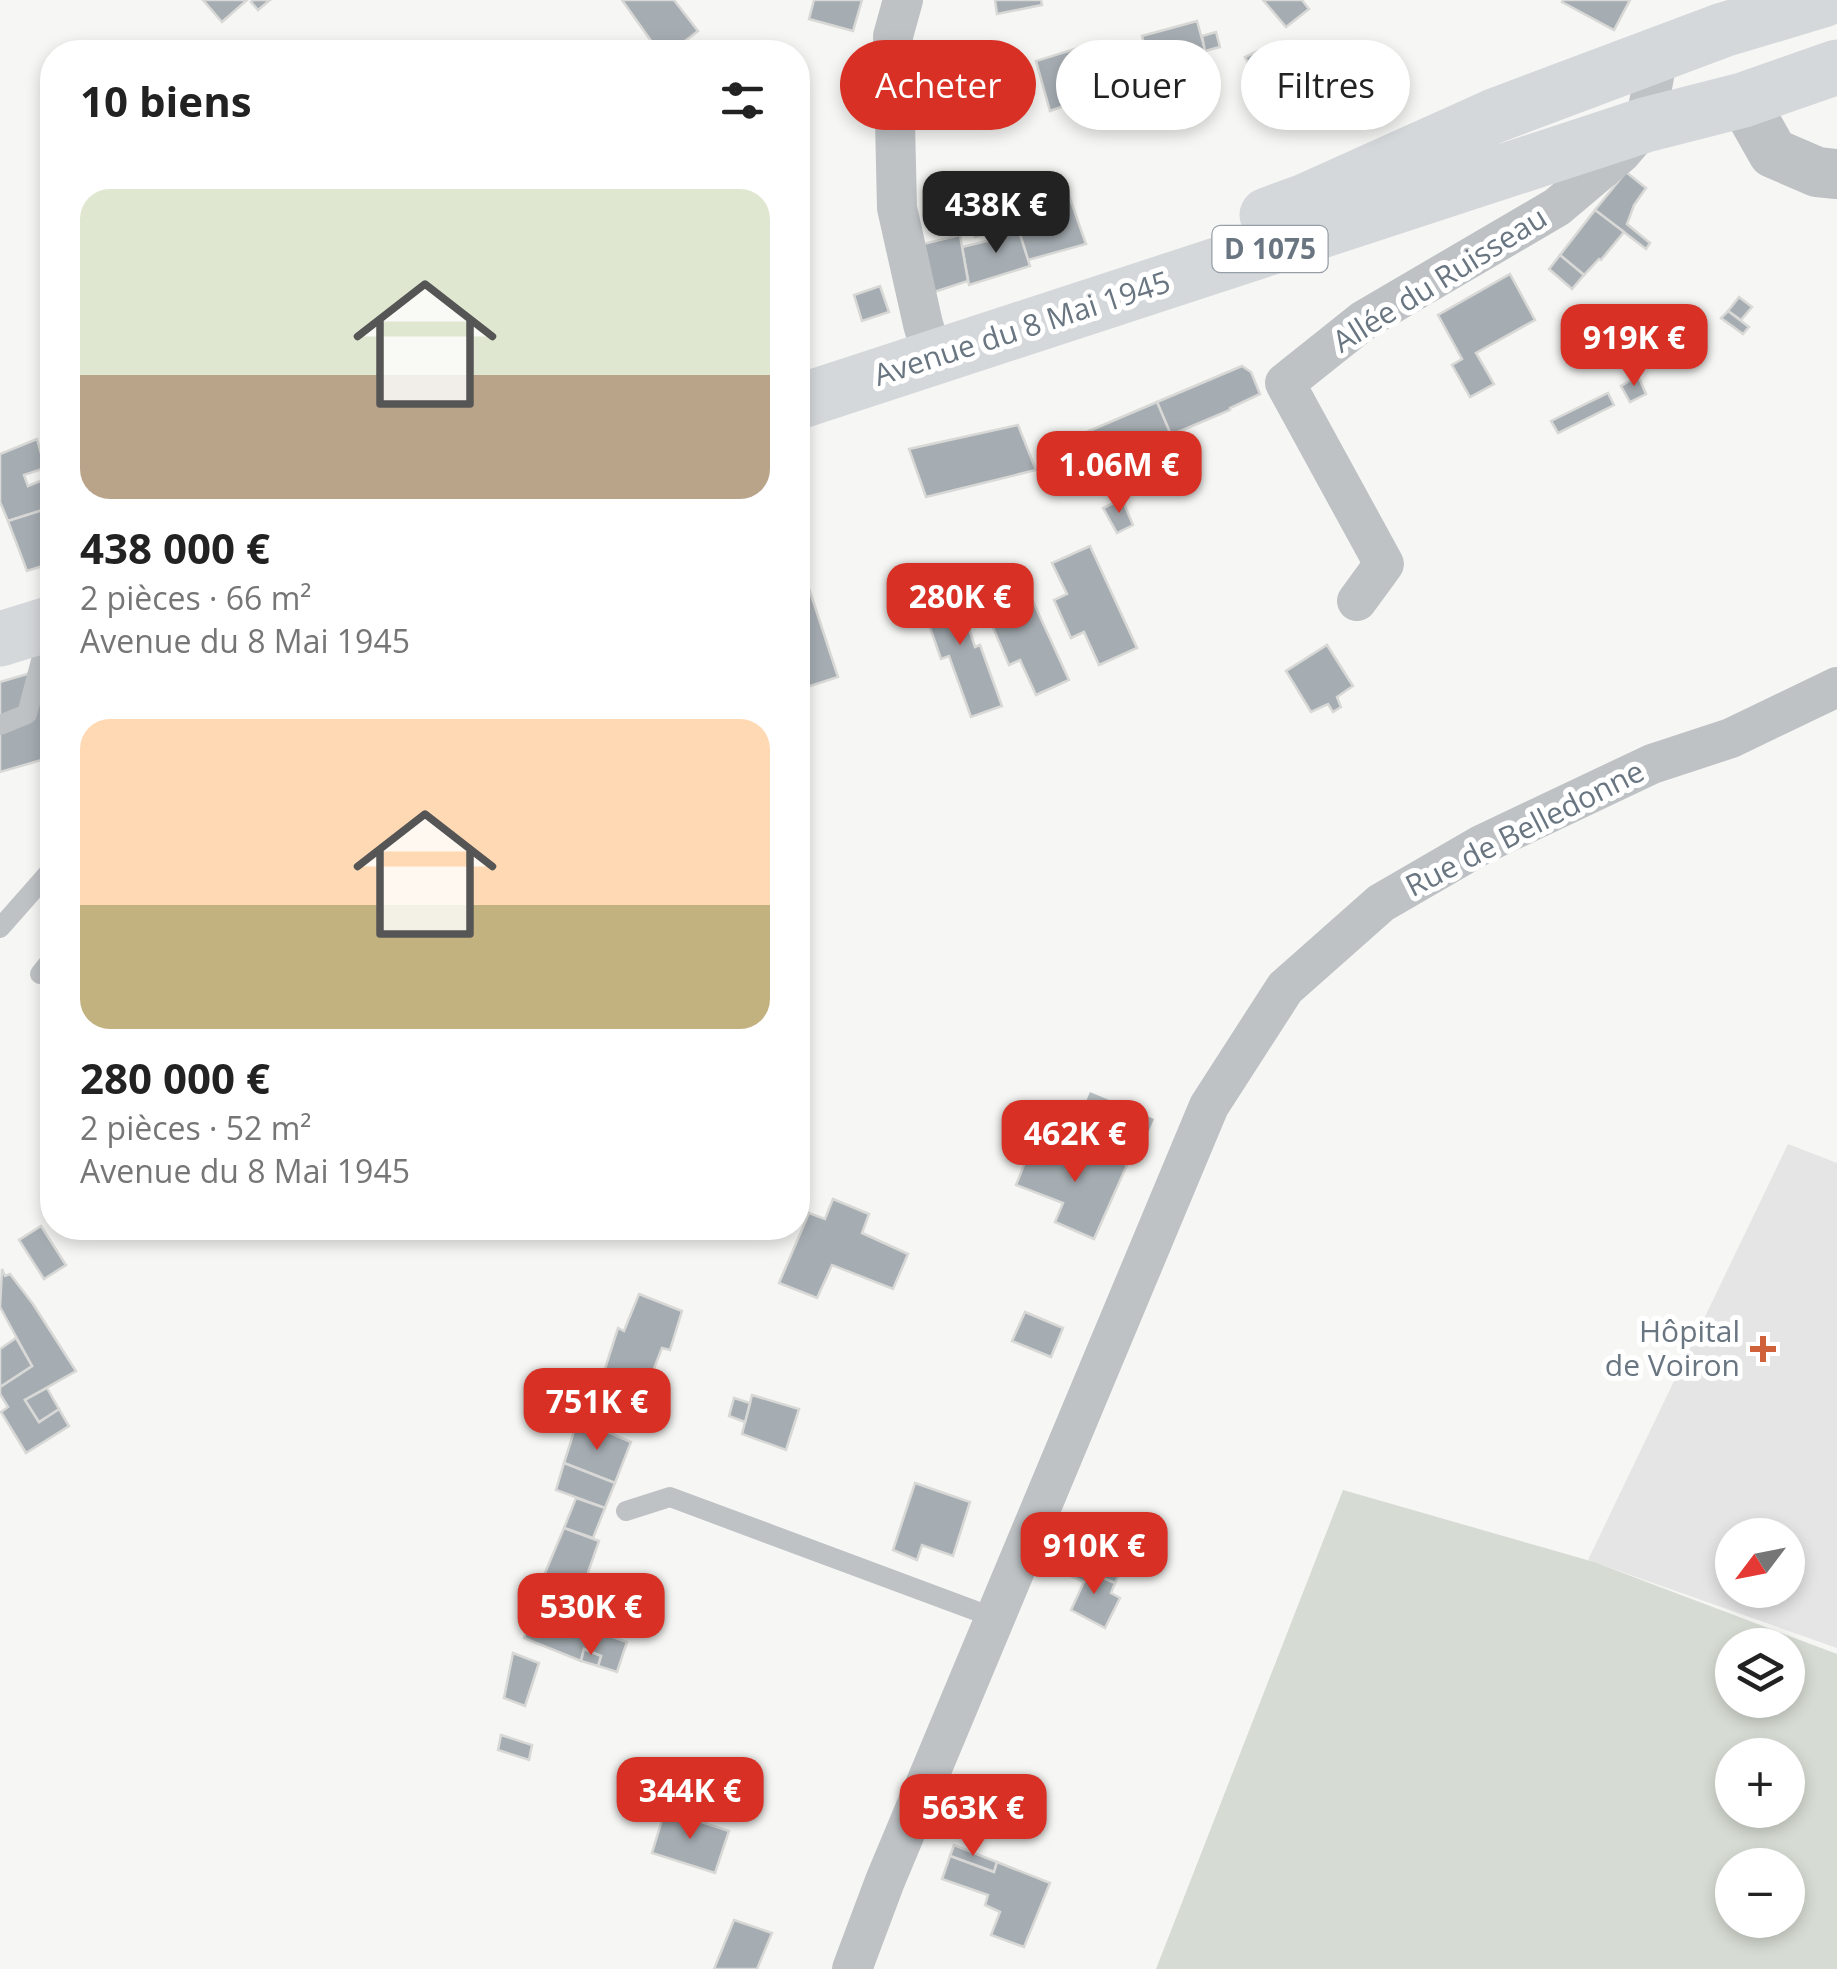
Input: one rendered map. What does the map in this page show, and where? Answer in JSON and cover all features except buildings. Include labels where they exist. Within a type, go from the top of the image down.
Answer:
[{"type":"main road","name":"D 1075","points":[[1724,15],[1823,0]]},
{"type":"main road","name":"Avenue du 8 Mai 1945","points":[[810,396],[928,341],[1304,200],[1494,116],[1658,55],[1724,15]]},
{"type":"main road","points":[[1724,15],[1743,100]]},
{"type":"main road","name":"D 1075","points":[[1743,100],[1837,67]]},
{"type":"main road","name":"Avenue du 8 Mai 1945","points":[[810,360],[928,341],[1645,125],[1743,100]]},
{"type":"street","points":[[903,0],[893,36],[896,208],[928,341]]},
{"type":"street","points":[[1645,125],[1658,55]]},
{"type":"street","points":[[1743,100],[1773,153],[1817,172],[1837,174]]},
{"type":"street","name":"Allée du Ruisseau","points":[[1357,601],[1384,564],[1285,383],[1364,320],[1557,206],[1621,153],[1645,125]]},
{"type":"street","name":"Rue de Belledonne","points":[[852,1969],[885,1881],[1209,1106],[1286,988],[1381,903],[1481,845],[1652,764],[1731,738],[1837,688]]},
{"type":"lane","points":[[30,616],[40,650]]},
{"type":"lane","points":[[0,725],[27,714],[40,665]]},
{"type":"lane","points":[[0,928],[40,883]]},
{"type":"lane","points":[[626,1511],[670,1496],[995,1618]]},
{"type":"shaded area","points":[[1090,1092],[1154,1119],[1143,1144],[1079,1118]]},
{"type":"shaded area","name":"Hôpital de Voiron","points":[[1788,1144],[1837,1163],[1837,1648],[1805,1637],[1805,1628],[1780,1628],[1724,1608],[1805,1608],[1805,1518],[1715,1518],[1715,1605],[1588,1560]]},
{"type":"shaded area","points":[[1343,1490],[1594,1562],[1768,1628],[1715,1628],[1715,1718],[1805,1718],[1805,1642],[1837,1654],[1837,1969],[1156,1969]]},
{"type":"place","name":"Hôpital de Voiron","points":[[1763,1349]]}]
